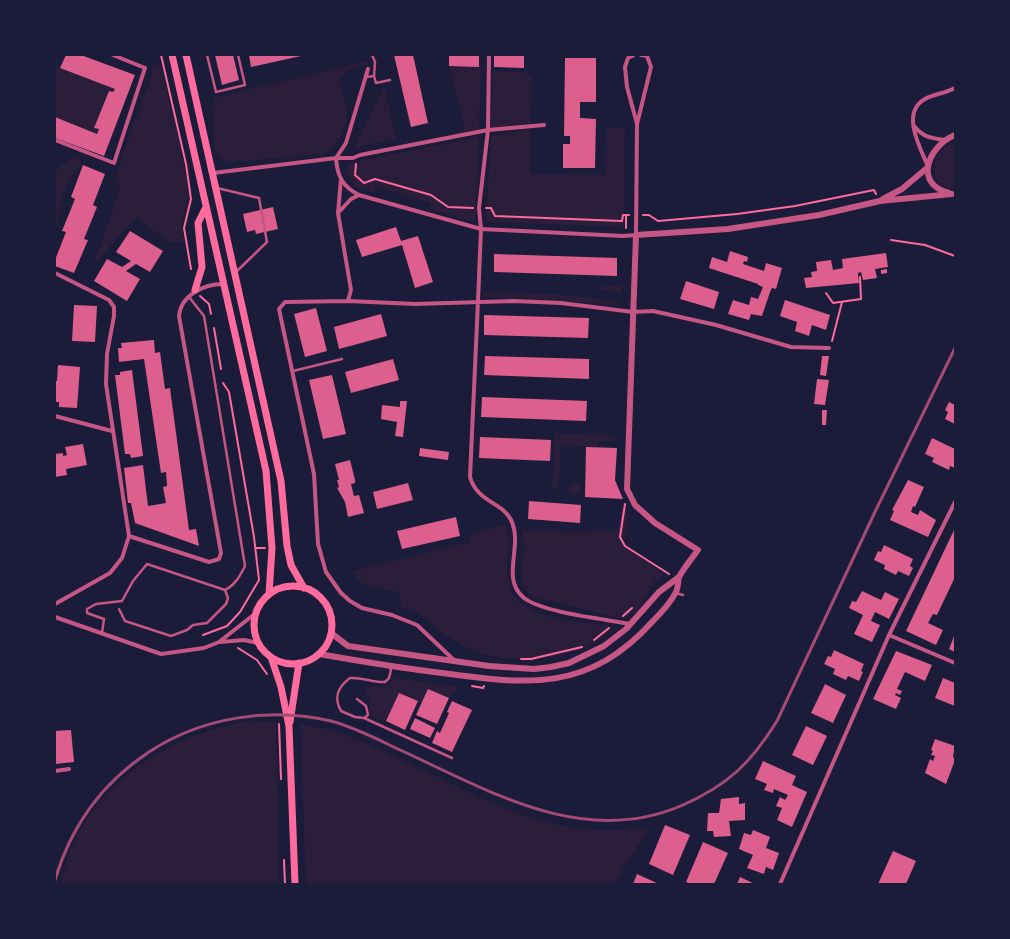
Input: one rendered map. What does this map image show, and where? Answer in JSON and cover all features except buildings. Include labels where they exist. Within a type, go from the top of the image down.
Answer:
[{"type":"main road","points":[[172,55],[266,471],[272,548],[269,594]]},
{"type":"main road","points":[[186,55],[281,481],[287,546],[291,565],[304,588]]},
{"type":"main road","points":[[195,290],[202,267],[198,223],[206,208]]},
{"type":"main road","points":[[270,657],[284,662],[300,663],[310,660],[319,654],[324,648],[331,633],[332,622],[326,605],[314,592],[304,588],[282,588],[269,594],[261,602],[256,613],[254,623],[258,643],[270,657],[281,687],[289,726],[295,884]]},
{"type":"main road","points":[[289,726],[300,663]]},
{"type":"street","points":[[55,140],[114,163],[145,68],[113,55]]},
{"type":"street","points":[[490,55],[488,130],[479,208],[480,229],[478,302],[470,477],[475,488],[480,494],[503,511],[511,520],[515,537],[513,578],[515,587],[525,599],[546,608],[631,624]]},
{"type":"street","points":[[319,654],[388,666],[486,679],[518,682],[554,680],[578,673],[610,659],[629,645],[653,621],[676,592],[680,577],[698,550],[655,523],[635,505],[627,488],[636,235],[637,124],[625,67],[628,58],[634,55]]},
{"type":"street","points":[[637,124],[651,67],[647,56],[641,55]]},
{"type":"street","points":[[368,69],[346,143],[336,158],[336,173],[350,190],[359,195],[480,229],[626,236],[728,229],[819,215],[880,201],[953,194]]},
{"type":"street","points":[[953,194],[940,191],[933,185],[927,166],[916,141],[913,115],[917,105],[926,99],[955,88]]},
{"type":"street","points":[[213,173],[336,158],[353,158],[429,141],[488,130],[544,125]]},
{"type":"street","points":[[914,125],[920,133],[928,138],[944,140]]},
{"type":"street","points":[[880,201],[902,189],[927,166],[938,146],[944,140],[955,135]]},
{"type":"street","points":[[341,179],[338,214],[351,290],[348,301]]},
{"type":"street","points":[[338,214],[351,199],[359,195]]},
{"type":"street","points":[[55,273],[109,300],[114,307],[114,316],[107,354],[106,384],[128,536],[122,558],[110,573],[55,604]]},
{"type":"street","points":[[128,536],[209,562],[219,559],[220,553],[179,316],[180,308],[195,290],[215,284],[223,284]]},
{"type":"street","points":[[455,662],[417,625],[392,615],[362,608],[350,601],[341,593],[326,572],[318,544],[314,474],[279,309],[285,302],[348,301],[415,304],[478,302],[561,303],[633,312],[653,312],[689,318],[791,347],[829,348]]},
{"type":"street","points":[[55,416],[112,431]]},
{"type":"street","points":[[780,884],[890,635],[955,502]]},
{"type":"street","points":[[331,633],[348,646],[489,666],[534,669],[551,667],[569,663],[589,655],[604,646],[631,624],[659,592],[680,577]]},
{"type":"street","points":[[219,642],[256,613]]},
{"type":"street","points":[[55,617],[161,654],[204,648],[219,642],[236,640],[258,643]]},
{"type":"street","points":[[890,635],[955,663]]},
{"type":"street","points":[[55,771],[69,769]]},
{"type":"lane","points":[[207,55],[216,92],[245,85],[238,55]]},
{"type":"lane","points":[[372,55],[376,82],[390,80]]},
{"type":"lane","points":[[366,77],[374,76]]},
{"type":"lane","points":[[216,188],[259,198],[268,242],[235,272]]},
{"type":"lane","points":[[102,634],[104,620],[87,613],[87,609],[96,604],[122,601],[132,581],[146,564],[225,590],[231,587],[239,578],[245,566],[204,316],[189,298]]},
{"type":"lane","points":[[293,371],[342,359]]},
{"type":"lane","points":[[119,609],[125,621],[171,636],[187,630],[193,625],[207,623],[213,618],[226,604],[228,598],[225,590]]},
{"type":"lane","points":[[676,592],[683,595]]},
{"type":"lane","points":[[388,666],[391,670],[389,678],[385,682],[350,678],[339,687],[336,700],[341,711],[351,716],[364,718],[452,758]]},
{"type":"lane","points":[[357,699],[366,706],[368,715],[364,718]]},
{"type":"path","points":[[626,236],[626,215],[649,215],[658,221],[737,214],[795,206],[874,190],[880,201]]},
{"type":"path","points":[[891,240],[924,245],[955,256]]},
{"type":"path","points":[[826,292],[833,303],[862,299],[860,277]]},
{"type":"path","points":[[829,348],[835,334],[842,302]]},
{"type":"path","points":[[626,500],[620,537],[625,546],[670,573],[665,578]]},
{"type":"path","points":[[515,658],[531,659],[589,645],[634,606]]},
{"type":"path","points":[[204,635],[227,626],[232,632]]},
{"type":"path","points":[[236,640],[235,647],[256,660],[269,677]]},
{"type":"path","points":[[468,686],[483,688],[486,679]]},
{"type":"path","points":[[278,717],[281,786]]},
{"type":"path","points":[[284,855],[285,884]]},
{"type":"shaded area","points":[[366,61],[369,63],[367,66],[356,67],[343,75],[340,85],[347,106],[346,122],[342,134],[334,146],[324,154],[231,162],[223,159],[217,153],[214,135],[214,98]]},
{"type":"shaded area","points":[[160,64],[179,138],[190,195],[181,227],[184,242],[170,242],[136,218],[94,264],[120,188],[115,177],[144,95],[150,84],[152,66]]},
{"type":"shaded area","points":[[55,66],[115,89],[113,92],[108,91],[94,127],[99,129],[97,134],[55,117]]},
{"type":"shaded area","points":[[449,66],[481,66],[479,131],[353,156],[465,131]]},
{"type":"shaded area","points":[[493,71],[525,72],[532,78],[531,123],[491,129]]},
{"type":"shaded area","points":[[384,86],[396,138],[354,148]]},
{"type":"shaded area","points":[[607,127],[625,128],[624,227],[486,222],[491,136],[531,129],[530,174],[606,175]]},
{"type":"shaded area","points":[[479,137],[475,222],[429,209],[431,203],[376,186],[374,193],[368,191],[353,184],[348,176],[348,163]]},
{"type":"shaded area","points":[[955,142],[955,189],[947,188],[941,185],[935,174],[935,167],[939,154],[944,148]]},
{"type":"shaded area","points":[[72,157],[80,160],[83,165],[78,168],[71,177],[66,187],[60,203],[64,204],[55,228],[55,171]]},
{"type":"shaded area","points":[[622,286],[621,294],[591,287]]},
{"type":"shaded area","points":[[484,292],[553,294],[617,301],[619,306],[546,299],[484,297]]},
{"type":"shaded area","points":[[555,433],[617,436],[617,441],[598,441],[598,447],[563,445],[561,448],[559,485],[556,489],[551,490],[553,479]]},
{"type":"shaded area","points":[[576,483],[579,484],[579,494],[572,495],[569,494],[568,487],[569,484]]},
{"type":"shaded area","points":[[622,505],[627,510],[628,535],[623,536],[622,543],[663,574],[652,585],[638,608],[623,619],[532,597],[521,584],[524,547],[522,531],[617,532]]},
{"type":"shaded area","points":[[505,525],[509,536],[507,573],[515,597],[523,605],[547,616],[574,622],[613,626],[604,636],[588,646],[574,651],[541,658],[508,658],[479,653],[468,649],[446,635],[422,616],[408,609],[401,608],[400,595],[398,592],[367,585],[357,578],[353,571],[471,542],[470,534]]},
{"type":"shaded area","points":[[393,678],[460,687],[449,698],[422,703],[399,693],[386,721],[372,717],[370,712],[370,701],[365,688],[369,685],[377,687],[390,684]]},
{"type":"shaded area","points":[[248,721],[276,722],[279,884],[60,884],[74,841],[89,817],[106,795],[125,777],[147,760],[170,747],[221,727]]},
{"type":"shaded area","points":[[300,725],[338,732],[411,764],[475,795],[541,821],[562,826],[595,830],[617,830],[650,826],[615,882],[611,884],[306,884]]},
{"type":"railway","points":[[55,880],[62,860],[79,824],[90,807],[117,777],[132,764],[169,740],[191,730],[237,718],[260,715],[284,715],[308,717],[348,726],[501,796],[537,809],[573,817],[609,821],[646,817],[683,805],[713,789],[726,781],[748,761],[777,721],[874,514],[955,348]]}]
